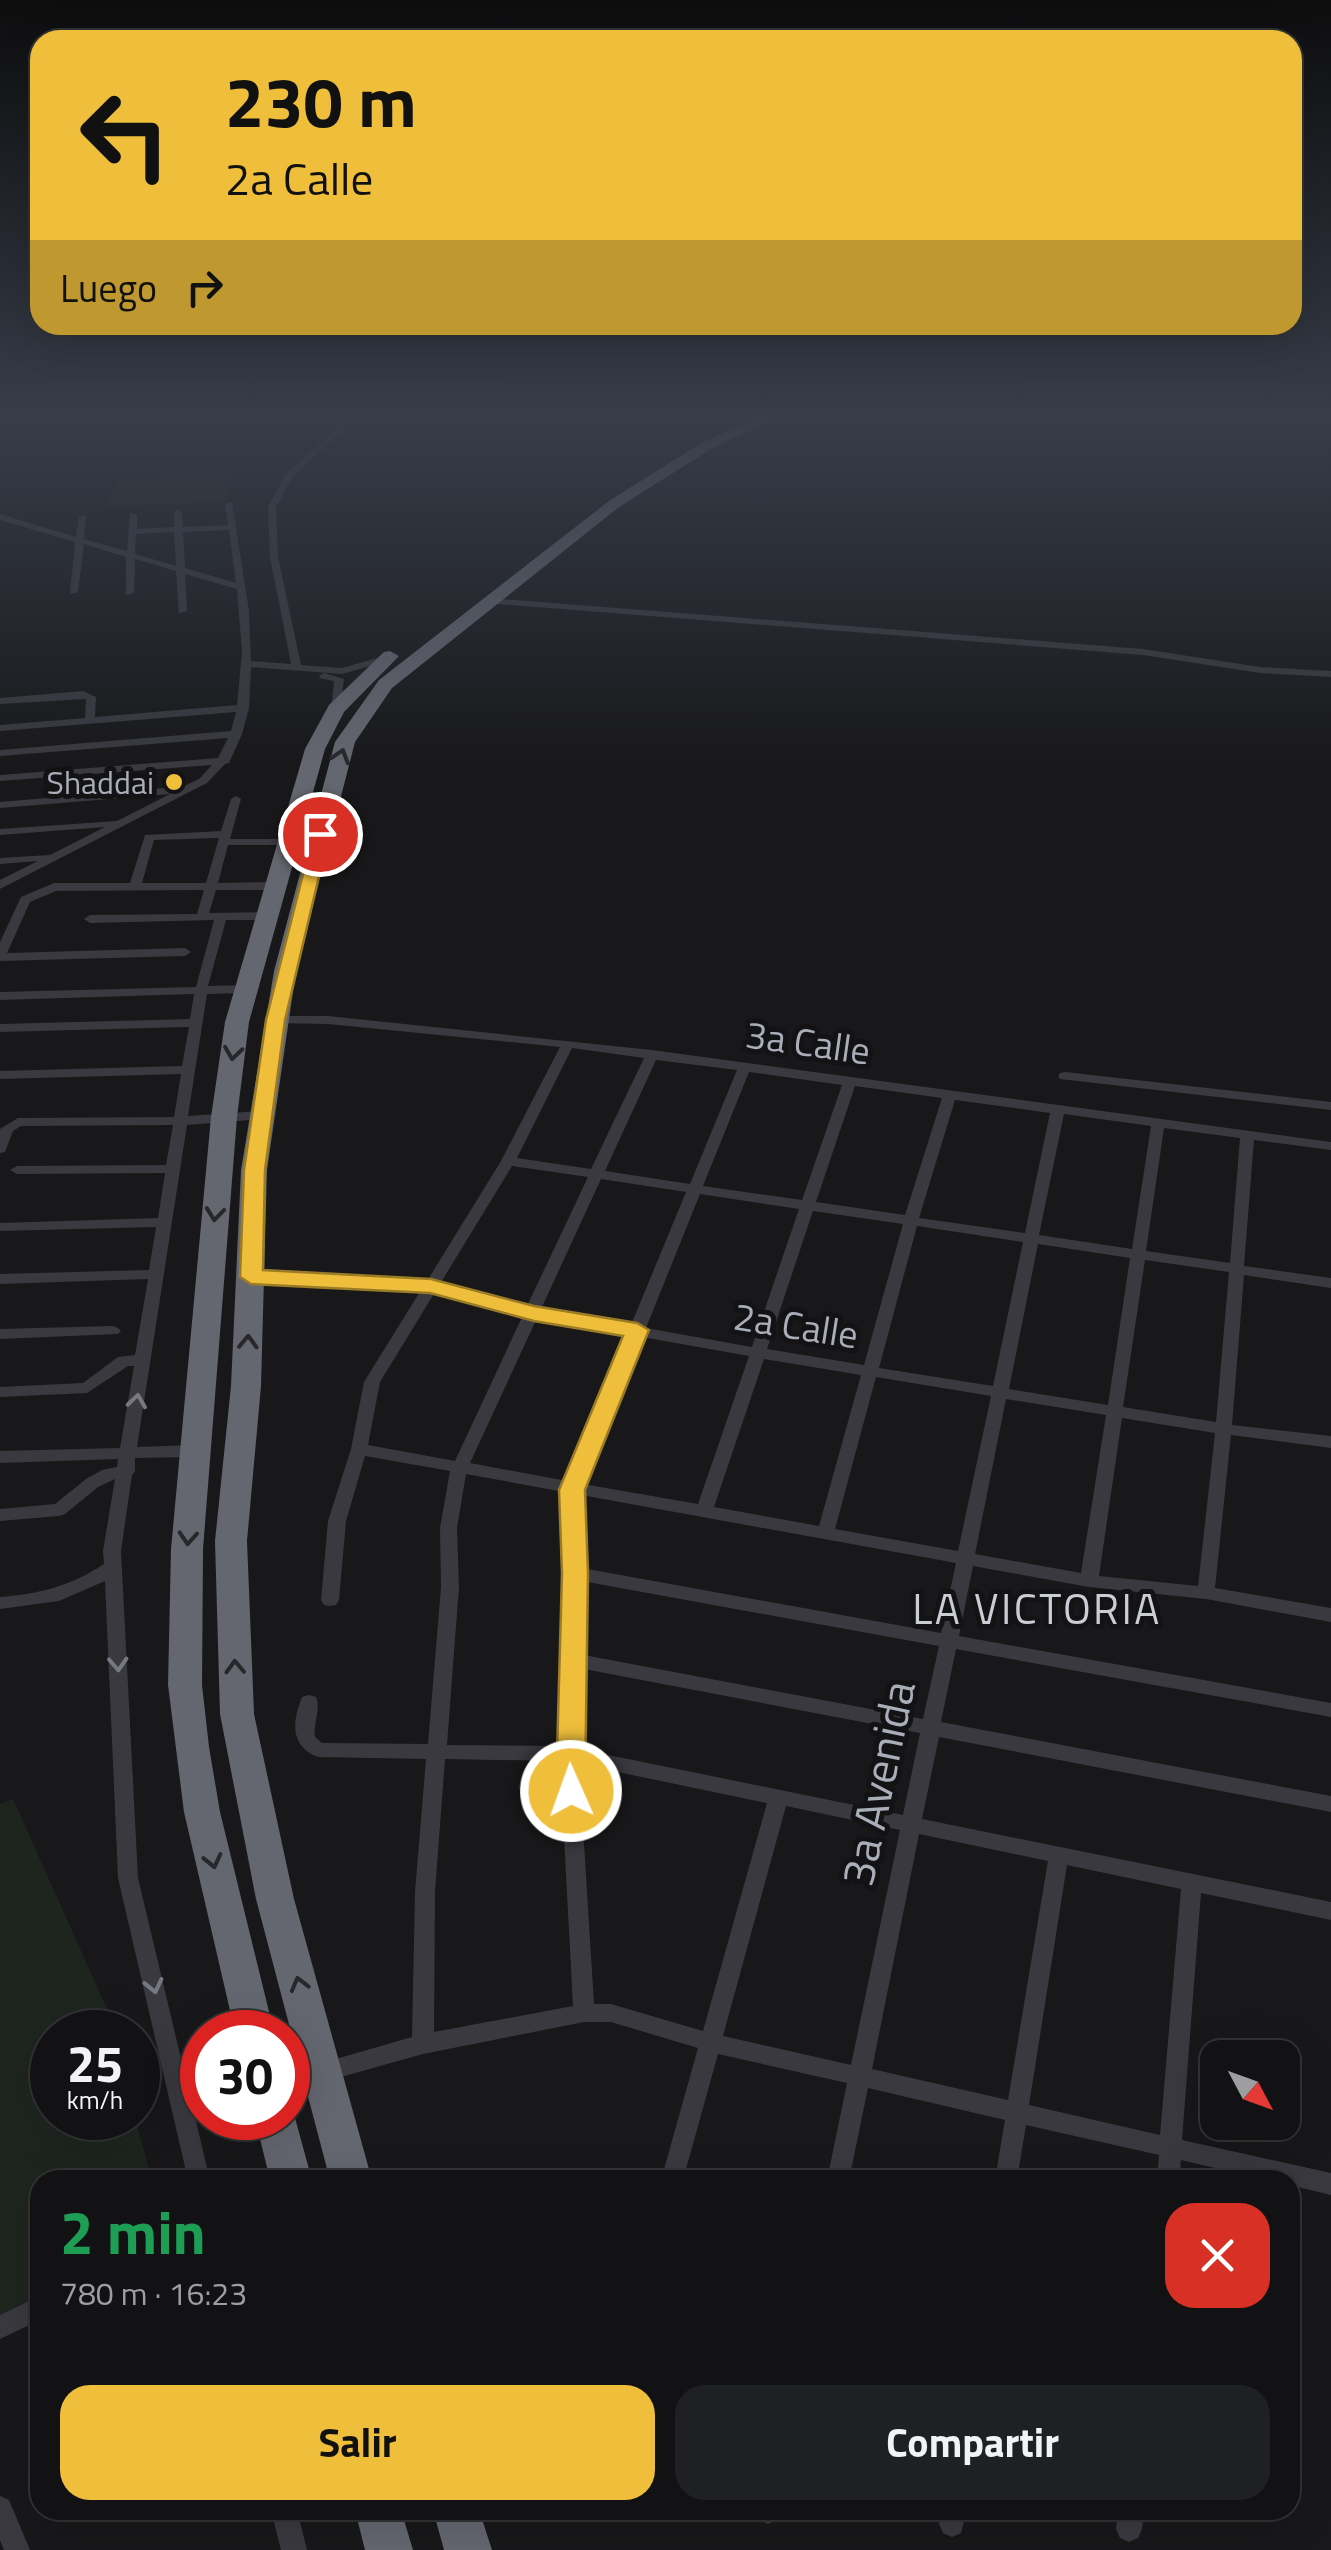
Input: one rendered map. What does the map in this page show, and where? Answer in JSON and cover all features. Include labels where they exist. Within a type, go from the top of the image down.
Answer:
[{"type":"highway","points":[[348,2170],[275,1899],[237,1714],[231,1542],[246,1386],[254,1170],[275,1020],[345,742],[385,684],[488,601],[563,532]]},
{"type":"highway","points":[[249,2010],[202,1812],[185,1685],[187,1548],[194,1450],[224,1117],[237,1022],[316,749],[336,709],[388,658],[496,576],[572,532]]},
{"type":"highway","points":[[488,601],[487,596],[514,575],[496,576]]},
{"type":"highway","points":[[281,2140],[289,2170]]},
{"type":"highway","points":[[381,2520],[389,2550]]},
{"type":"highway","points":[[459,2520],[468,2550]]},
{"type":"street","points":[[51,532],[240,587]]},
{"type":"street","points":[[73,592],[81,532]]},
{"type":"street","points":[[129,593],[131,532]]},
{"type":"street","points":[[178,532],[182,610]]},
{"type":"street","points":[[0,884],[186,790],[225,761],[244,708],[246,664],[233,532]]},
{"type":"street","points":[[273,532],[274,557],[297,669]]},
{"type":"street","points":[[488,601],[1143,652],[1260,670],[1331,674]]},
{"type":"street","points":[[246,664],[342,672],[388,658]]},
{"type":"street","points":[[245,677],[292,672],[337,678],[336,709]]},
{"type":"street","points":[[0,701],[83,694],[91,697],[90,721]]},
{"type":"street","points":[[0,728],[244,708]]},
{"type":"street","points":[[0,753],[237,734]]},
{"type":"street","points":[[0,778],[225,761]]},
{"type":"street","points":[[0,805],[186,790]]},
{"type":"street","points":[[202,917],[236,800]]},
{"type":"street","points":[[0,832],[122,822]]},
{"type":"street","points":[[135,886],[149,837],[288,842]]},
{"type":"street","points":[[0,861],[54,856]]},
{"type":"street","points":[[185,952],[0,956],[24,900],[54,887],[274,886]]},
{"type":"street","points":[[90,919],[266,916]]},
{"type":"street","points":[[197,2170],[128,1878],[113,1567],[201,990],[220,918]]},
{"type":"street","points":[[0,996],[246,989]]},
{"type":"street","name":"3a Calle","points":[[275,1020],[328,1020],[652,1054],[1331,1146]]},
{"type":"street","points":[[0,1028],[196,1023]]},
{"type":"street","points":[[330,1600],[337,1521],[359,1449],[372,1382],[508,1160],[568,1044]]},
{"type":"street","points":[[423,2044],[425,1892],[450,1587],[446,1548],[459,1469],[652,1054]]},
{"type":"street","points":[[584,2013],[568,1754],[574,1660],[572,1490],[745,1066]]},
{"type":"street","points":[[0,1075],[188,1070]]},
{"type":"street","points":[[1065,1076],[1331,1106]]},
{"type":"street","points":[[704,1512],[850,1080]]},
{"type":"street","points":[[826,1532],[950,1094]]},
{"type":"street","name":"3a Avenida","points":[[840,2170],[1058,1109]]},
{"type":"street","points":[[0,1149],[7,1129],[18,1122],[180,1121],[262,1115]]},
{"type":"street","points":[[1088,1581],[1141,1255],[1158,1124]]},
{"type":"street","points":[[1206,1594],[1224,1429],[1246,1135]]},
{"type":"street","points":[[508,1160],[1331,1283]]},
{"type":"street","points":[[17,1170],[173,1169]]},
{"type":"street","points":[[0,1227],[164,1222]]},
{"type":"street","points":[[0,1279],[156,1274]]},
{"type":"street","name":"2a Calle","points":[[251,1277],[431,1286],[534,1313],[758,1352],[1224,1429],[1331,1442]]},
{"type":"street","points":[[0,1334],[114,1331]]},
{"type":"street","points":[[0,1392],[87,1388],[124,1361],[143,1360]]},
{"type":"street","points":[[359,1449],[1088,1581],[1206,1594],[1331,1615]]},
{"type":"street","points":[[0,1457],[128,1462],[194,1450]]},
{"type":"street","points":[[0,1514],[59,1510],[92,1483],[128,1462]]},
{"type":"street","points":[[0,1603],[50,1600],[88,1584],[113,1567]]},
{"type":"street","points":[[575,1573],[1331,1710]]},
{"type":"street","points":[[574,1660],[1331,1804]]},
{"type":"street","points":[[309,1702],[304,1727],[306,1740],[318,1750],[568,1754],[1331,1911]]},
{"type":"street","points":[[675,2170],[778,1799]]},
{"type":"street","points":[[1008,2170],[1059,1855]]},
{"type":"street","points":[[1169,2170],[1192,1882]]},
{"type":"street","points":[[322,2072],[423,2044],[584,2013],[611,2014],[711,2043],[1272,2170]]},
{"type":"street","points":[[1300,2177],[1331,2184]]},
{"type":"street","points":[[0,2327],[30,2313]]},
{"type":"street","points":[[0,2509],[18,2550]]},
{"type":"street","points":[[286,2520],[294,2550]]},
{"type":"shaded area","points":[[13,1799],[108,2010],[30,2010],[30,2140],[141,2140],[149,2170],[30,2170],[30,2306],[0,2320],[0,1804]]},
{"type":"place","name":"Shaddai","points":[[174,782]]},
{"type":"district","name":"LA VICTORIA","points":[[1037,1608]]},
{"type":"route","points":[[320,834],[275,1020],[254,1170],[251,1277],[352,1279],[431,1286],[534,1313],[637,1330],[572,1490],[575,1573],[568,1754],[571,1791]]}]
